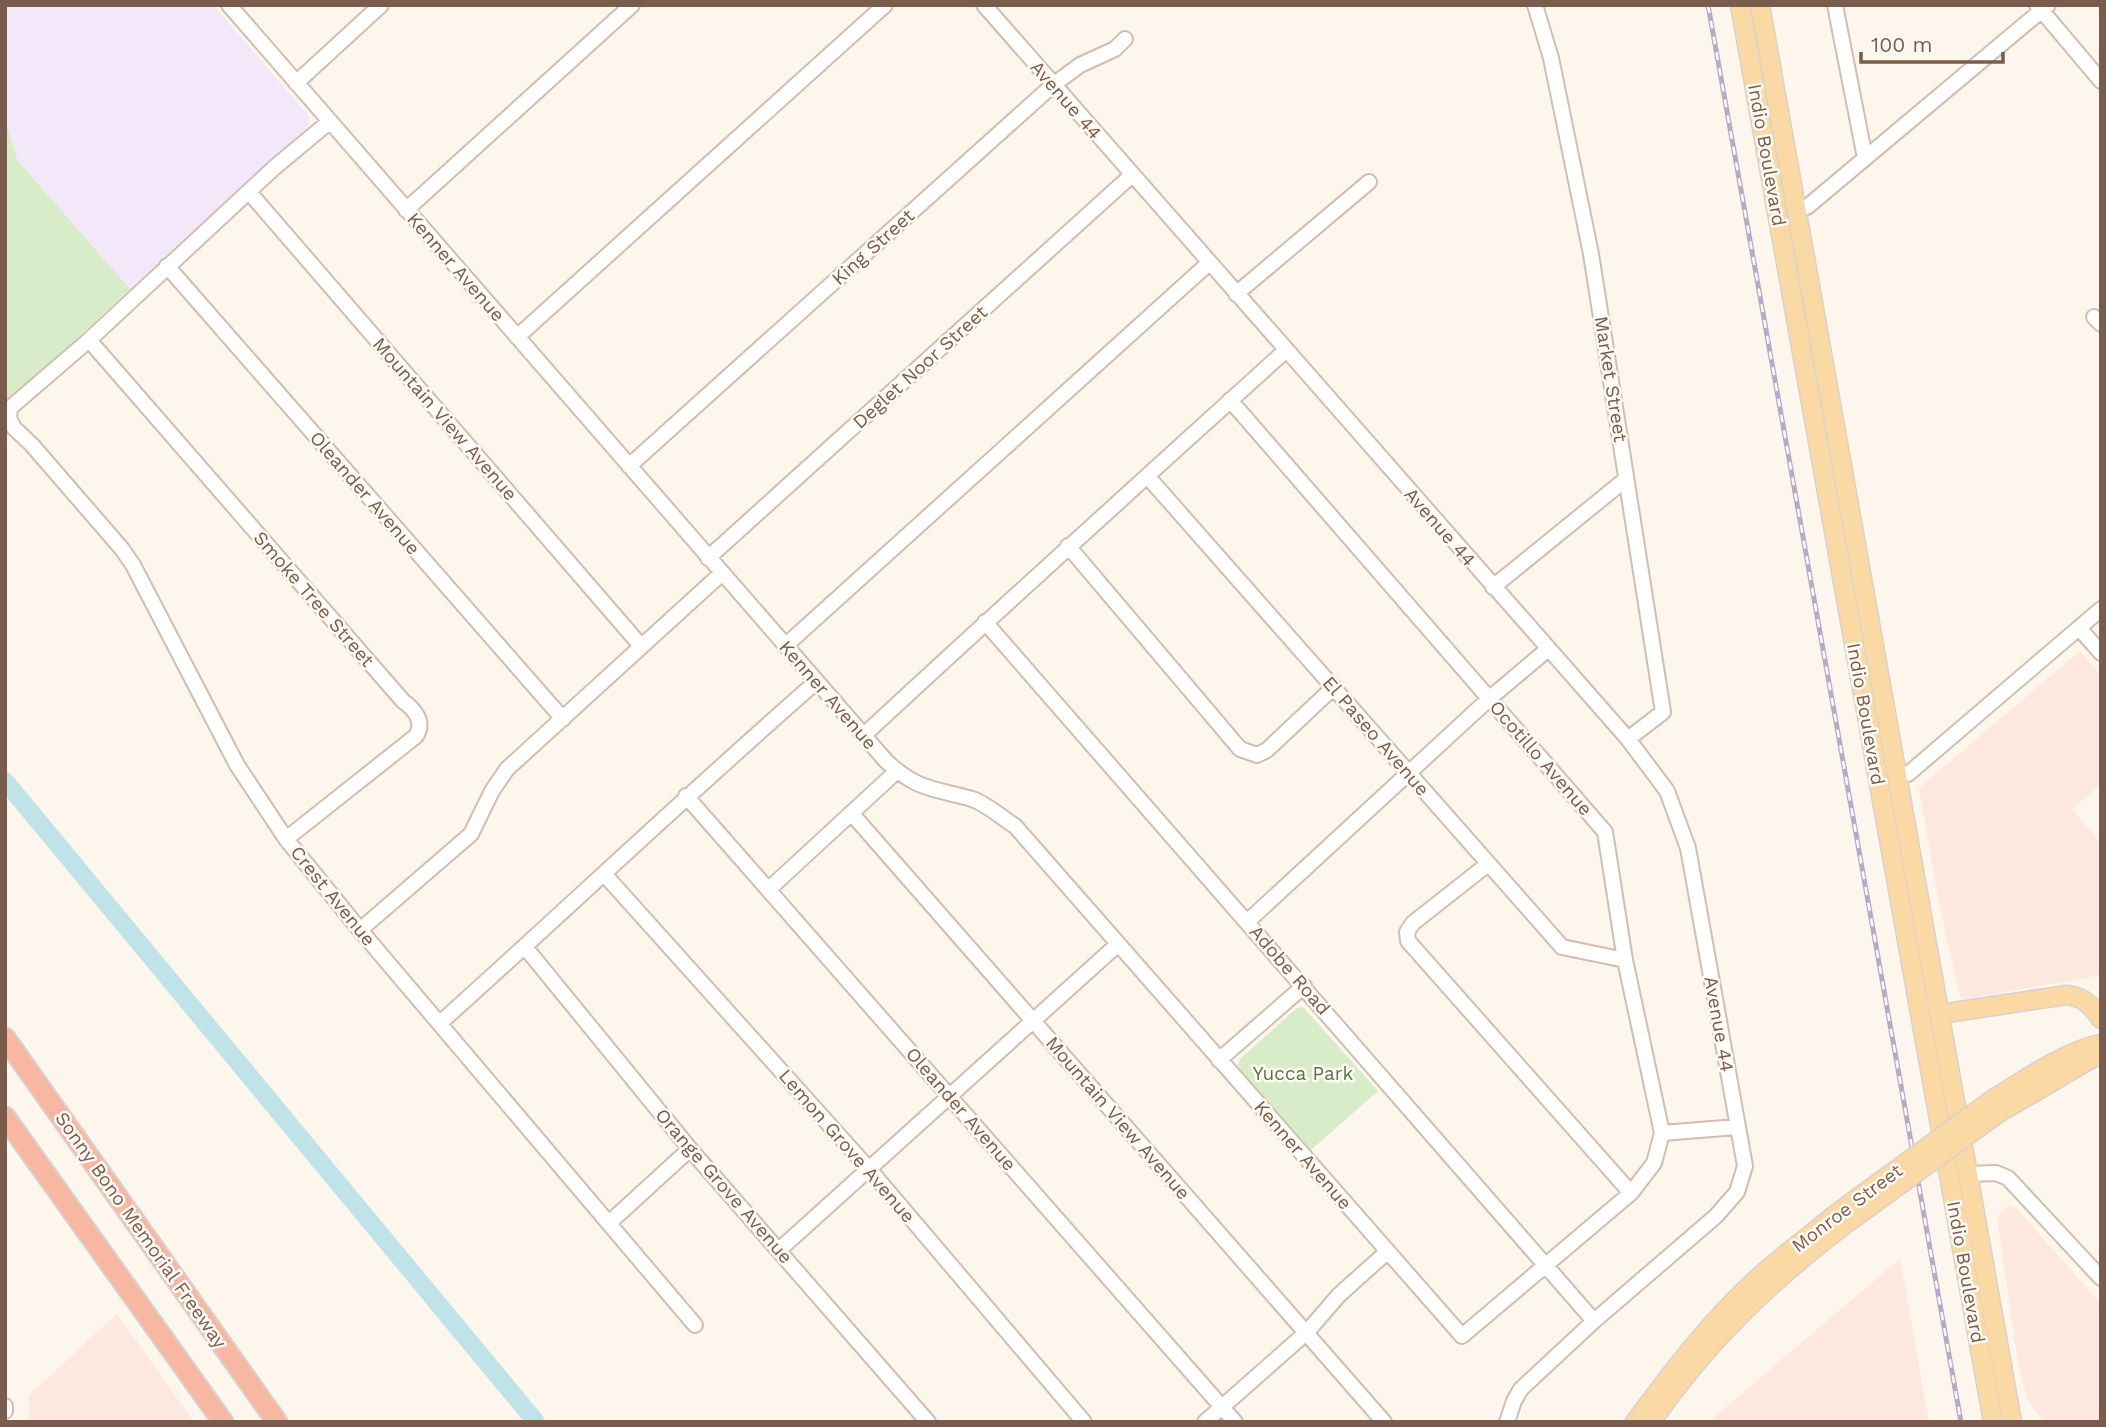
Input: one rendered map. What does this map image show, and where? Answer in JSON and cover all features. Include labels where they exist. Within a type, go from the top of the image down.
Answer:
[{"type":"highway","name":"Sonny Bono Memorial Freeway","points":[[5,1038],[277,1422]]},
{"type":"highway","points":[[5,1116],[223,1422]]},
{"type":"main road","name":"Indio Boulevard","points":[[1760,5],[2012,1422]]},
{"type":"main road","name":"Indio Boulevard","points":[[1744,10],[1760,115],[1993,1422]]},
{"type":"main road","points":[[1760,115],[1772,139],[1781,189],[1787,200],[1796,208],[1787,221],[1782,237]]},
{"type":"main road","points":[[1861,686],[1874,712],[1883,761],[1889,770],[1898,776],[1888,792],[1884,810]]},
{"type":"main road","points":[[1903,920],[1915,943],[1926,1005],[1931,1012],[1940,1014],[2067,995],[2086,1001],[2101,1019]]},
{"type":"main road","points":[[1926,1045],[1930,1029],[1940,1014]]},
{"type":"main road","points":[[1926,1045],[1931,1040],[1936,1042],[1944,1086],[1957,1110]]},
{"type":"main road","name":"Monroe Street","points":[[1635,1422],[1681,1360],[1735,1300],[1773,1265],[1844,1217],[1993,1108],[2023,1080],[2087,1046],[2101,1044]]},
{"type":"main road","name":"Monroe Street","points":[[1993,1108],[2101,1053]]},
{"type":"main road","name":"Monroe Street","points":[[1651,1422],[1700,1356],[1745,1308],[1844,1217]]},
{"type":"street","name":"Kenner Avenue","points":[[229,5],[863,735],[897,771],[932,791],[975,800],[1015,826],[1462,1336]]},
{"type":"street","points":[[296,83],[381,5]]},
{"type":"street","points":[[405,210],[632,5]]},
{"type":"street","points":[[517,337],[885,5]]},
{"type":"street","name":"Avenue 44","points":[[984,5],[1547,650],[1628,739],[1667,791],[1688,848],[1745,1166],[1737,1192],[1716,1216],[1594,1321],[1521,1389],[1507,1422]]},
{"type":"street","name":"Market Street","points":[[1535,5],[1551,58],[1591,254],[1663,712],[1628,739]]},
{"type":"street","points":[[1835,5],[1865,158]]},
{"type":"street","points":[[1796,208],[1807,207],[2042,7],[2101,81]]},
{"type":"street","name":"King Street","points":[[629,466],[1053,85],[1080,65],[1115,49],[1125,39]]},
{"type":"street","points":[[89,340],[329,122]]},
{"type":"street","name":"Deglet Noor Street","points":[[708,558],[1132,175]]},
{"type":"street","points":[[1236,294],[1369,182]]},
{"type":"street","name":"Mountain View Avenue","points":[[249,192],[641,646]]},
{"type":"street","points":[[785,646],[1209,263]]},
{"type":"street","name":"Oleander Avenue","points":[[167,267],[563,719]]},
{"type":"street","name":"Crest Avenue","points":[[89,340],[10,408],[10,423],[105,527],[133,565],[237,765],[286,839],[695,1325]]},
{"type":"street","name":"Smoke Tree Street","points":[[89,340],[394,691],[418,715],[421,727],[416,736],[286,839]]},
{"type":"street","points":[[863,735],[1285,351]]},
{"type":"street","name":"Ocotillo Avenue","points":[[1230,400],[1605,832],[1625,960],[1662,1133],[1654,1163],[1631,1193],[1462,1336]]},
{"type":"street","name":"El Paseo Avenue","points":[[1148,477],[1562,947],[1625,960]]},
{"type":"street","points":[[1493,587],[1626,479]]},
{"type":"street","points":[[1068,546],[1240,749],[1256,755],[1267,750],[1334,687]]},
{"type":"street","points":[[360,930],[471,834],[492,791],[507,769],[721,574]]},
{"type":"street","points":[[1898,776],[1908,774],[2101,609]]},
{"type":"street","name":"Adobe Road","points":[[985,622],[1594,1321]]},
{"type":"street","points":[[2079,628],[2101,653]]},
{"type":"street","points":[[1248,921],[1490,698],[1547,650]]},
{"type":"street","points":[[440,1023],[604,875],[686,796],[816,682]]},
{"type":"street","points":[[769,889],[897,771]]},
{"type":"street","name":"Oleander Avenue","points":[[686,796],[1236,1422]]},
{"type":"street","name":"Mountain View Avenue","points":[[852,814],[1384,1422]]},
{"type":"street","points":[[1488,864],[1413,923],[1408,932],[1408,942],[1631,1193]]},
{"type":"street","name":"Lemon Grove Avenue","points":[[604,875],[869,1169],[1084,1422]]},
{"type":"street","points":[[779,1250],[1117,945]]},
{"type":"street","name":"Orange Grove Avenue","points":[[525,947],[690,1149],[928,1422]]},
{"type":"street","points":[[1219,1060],[1304,986]]},
{"type":"street","points":[[1662,1133],[1737,1127]]},
{"type":"street","points":[[609,1223],[690,1149]]},
{"type":"street","points":[[1968,1174],[1996,1172],[2008,1178],[2101,1278]]},
{"type":"street","points":[[1205,1422],[1307,1332],[1339,1295],[1387,1252]]},
{"type":"shaded area","points":[[5,5],[213,5],[309,116],[309,125],[130,289],[18,161],[5,120]]},
{"type":"shaded area","points":[[2080,651],[2101,675],[2101,784],[2072,809],[2101,843],[2101,975],[1961,1000],[1938,898],[1919,788]]},
{"type":"shaded area","points":[[2008,1206],[2016,1208],[2101,1304],[2101,1422],[2045,1422],[2028,1402],[2018,1363],[1997,1217]]},
{"type":"shaded area","points":[[1900,1259],[1929,1422],[1709,1422],[1788,1354]]},
{"type":"shaded area","points":[[117,1314],[194,1422],[27,1422],[30,1411],[28,1396]]},
{"type":"green space","points":[[5,120],[18,161],[130,289],[33,379],[5,400]]},
{"type":"green space","name":"Yucca Park","points":[[1303,1007],[1378,1091],[1311,1150],[1240,1070],[1238,1064],[1241,1058],[1297,1008]]},
{"type":"waterway","points":[[5,781],[536,1422]]},
{"type":"railway","points":[[1708,5],[1961,1422]]}]
